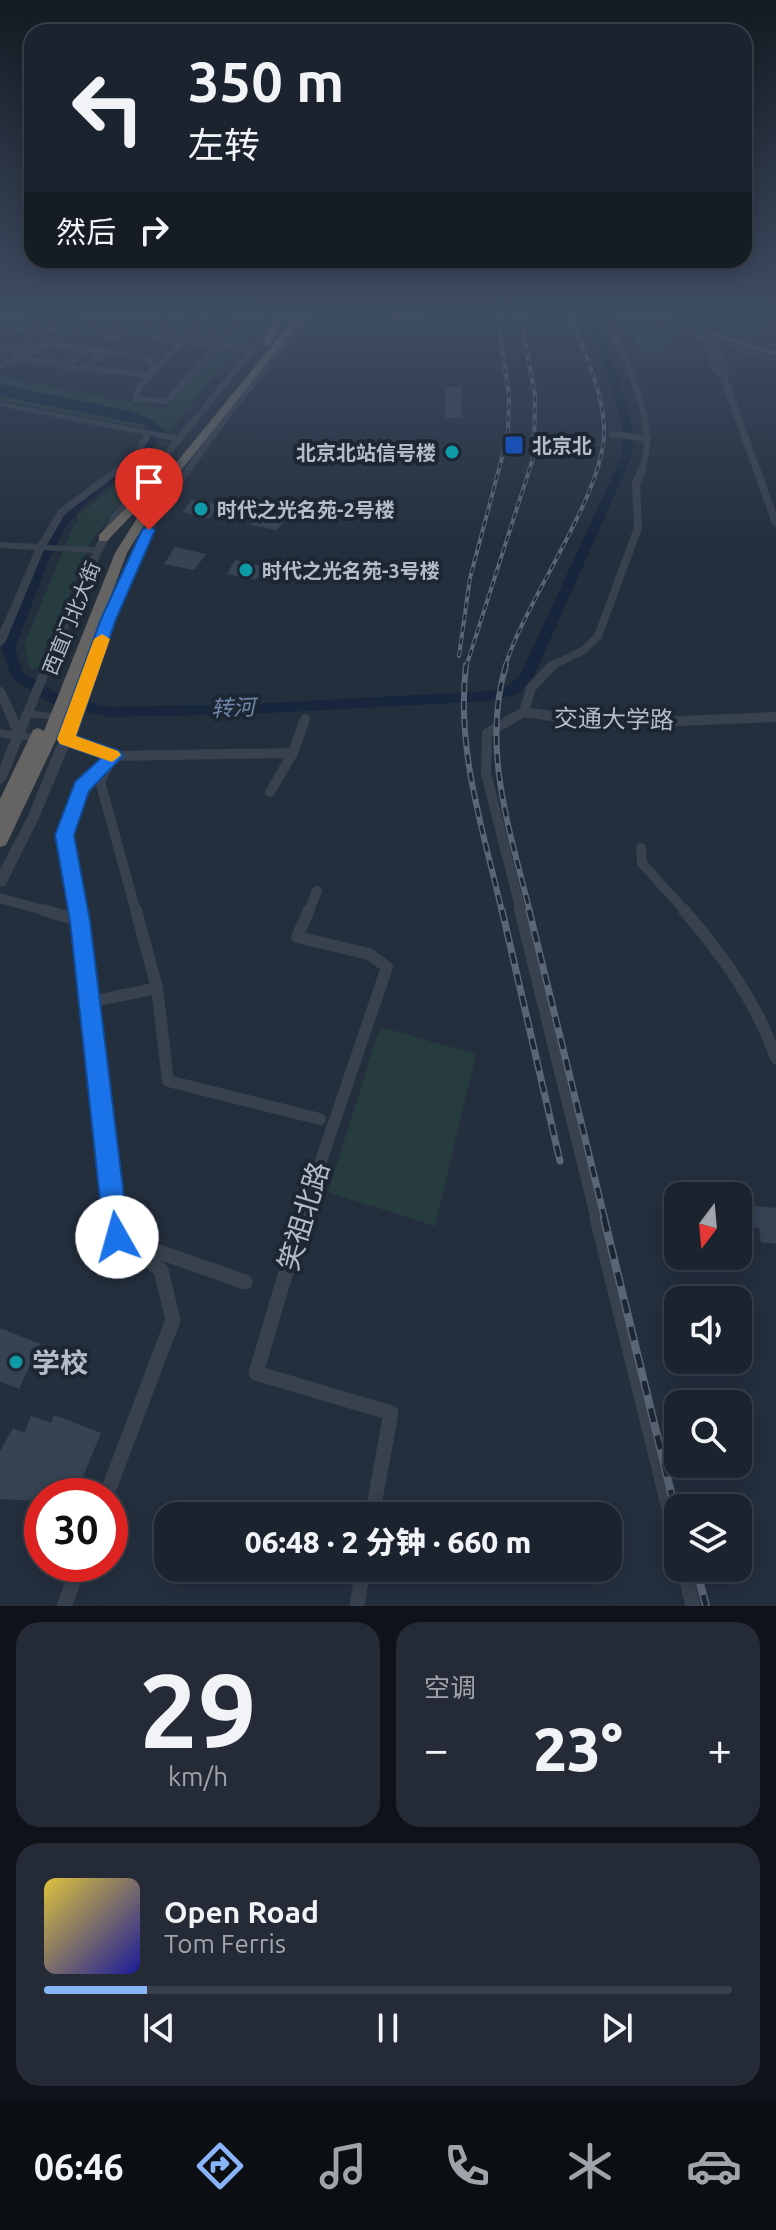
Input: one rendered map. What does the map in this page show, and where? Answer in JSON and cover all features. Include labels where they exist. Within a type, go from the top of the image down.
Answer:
[{"type":"highway","name":"西直门北大街","points":[[0,816],[104,578],[144,496],[232,390]]},
{"type":"highway","name":"西直门北大街","points":[[104,578],[144,513],[236,390]]},
{"type":"highway","points":[[103,538],[144,496]]},
{"type":"highway","points":[[135,554],[144,513]]},
{"type":"highway","name":"西直门北大街","points":[[0,840],[18,774]]},
{"type":"street","points":[[138,390],[134,399],[165,403],[177,390]]},
{"type":"street","name":"西直门北大街","points":[[0,780],[18,774],[20,736],[96,550],[218,390]]},
{"type":"street","name":"西直门北大街","points":[[0,882],[66,739],[135,554],[162,506],[248,390]]},
{"type":"street","name":"交通大学路","points":[[637,390],[646,459],[636,483],[638,528],[598,636],[584,650],[549,667],[531,688],[524,712],[606,724],[776,717]]},
{"type":"street","points":[[728,390],[776,524]]},
{"type":"street","points":[[0,404],[178,439]]},
{"type":"street","points":[[0,643],[40,548],[61,512],[134,458],[150,434]]},
{"type":"street","points":[[614,435],[644,438]]},
{"type":"street","points":[[0,545],[96,550]]},
{"type":"street","points":[[0,690],[20,736]]},
{"type":"street","points":[[29,711],[74,719]]},
{"type":"street","points":[[524,712],[487,733],[486,773],[665,1494]]},
{"type":"street","points":[[270,792],[293,753],[305,719]]},
{"type":"street","points":[[0,733],[66,739],[114,756],[293,753]]},
{"type":"street","points":[[113,1478],[173,1320],[161,1270],[117,1237],[80,921],[65,835],[82,787],[114,756]]},
{"type":"street","points":[[114,756],[100,781],[157,988],[168,1081],[320,1119]]},
{"type":"street","points":[[18,774],[54,768]]},
{"type":"street","points":[[641,848],[642,863],[727,959],[764,1024],[776,1058]]},
{"type":"street","name":"笑祖北路","points":[[317,891],[297,937],[369,954],[387,967],[315,1173],[256,1373],[391,1413],[375,1502]]},
{"type":"street","points":[[0,898],[80,921]]},
{"type":"street","points":[[90,1002],[157,988]]},
{"type":"street","points":[[117,1237],[245,1282]]},
{"type":"street","points":[[64,1606],[73,1582]]},
{"type":"street","points":[[357,1606],[361,1582]]},
{"type":"street","points":[[687,1582],[693,1606]]},
{"type":"green space","points":[[0,390],[66,390],[164,409],[181,390],[204,390],[171,429],[142,428],[0,400]]},
{"type":"green space","points":[[161,442],[166,443],[91,542],[42,667],[31,670],[24,645],[74,524],[79,520],[77,516],[132,472]]},
{"type":"green space","points":[[380,1027],[476,1054],[435,1226],[328,1192]]},
{"type":"water","points":[[0,390],[29,390],[125,410],[151,419],[140,424],[0,396]]},
{"type":"building","points":[[445,390],[462,390],[462,418],[445,418]]},
{"type":"building","name":"时代之光名苑-2号楼","points":[[191,500],[221,505],[209,518],[182,512]]},
{"type":"building","points":[[258,512],[287,517],[277,530],[250,525]]},
{"type":"building","points":[[175,547],[206,554],[194,570],[164,564]]},
{"type":"building","name":"时代之光名苑-3号楼","points":[[235,560],[267,567],[255,580],[227,574]]},
{"type":"building","points":[[752,1193],[755,1206],[776,1208],[776,1244],[761,1242],[759,1228],[752,1227]]},
{"type":"building","name":"学校","points":[[0,1328],[40,1344],[19,1389],[0,1381]]},
{"type":"building","points":[[54,1415],[101,1433],[82,1478],[24,1478],[24,1500],[0,1499],[0,1451],[13,1428],[24,1433],[31,1416],[51,1423]]},
{"type":"waterway","name":"转河","points":[[127,415],[149,423],[159,431],[141,456],[80,503],[60,527],[42,560],[8,648],[17,675],[57,700],[109,712],[251,709],[491,696],[513,690],[527,676],[627,456],[627,419],[618,390]]},
{"type":"railway","points":[[459,656],[470,578],[508,435],[508,390]]},
{"type":"railway","points":[[466,667],[534,455],[534,390]]},
{"type":"railway","points":[[505,667],[515,639],[593,481],[602,452],[604,426],[598,390]]},
{"type":"railway","points":[[466,665],[464,697],[468,759],[502,912]]},
{"type":"railway","points":[[506,665],[499,696],[497,758],[507,820],[530,912]]},
{"type":"railway","points":[[502,910],[560,1161]]},
{"type":"railway","points":[[529,910],[605,1220]]},
{"type":"railway","points":[[604,1218],[671,1494]]},
{"type":"railway","points":[[700,1582],[706,1606]]},
{"type":"slow traffic","points":[[102,639],[66,739],[112,755]]},
{"type":"place","name":"北京北","points":[[514,445]]},
{"type":"place","name":"北京北站信号楼","points":[[452,452]]},
{"type":"place","name":"时代之光名苑-2号楼","points":[[201,509]]},
{"type":"place","name":"时代之光名苑-3号楼","points":[[246,570]]},
{"type":"place","name":"学校","points":[[16,1362]]},
{"type":"route","points":[[117,1237],[80,921],[65,835],[82,787],[114,756],[66,739],[109,619],[135,554],[149,530]]}]
